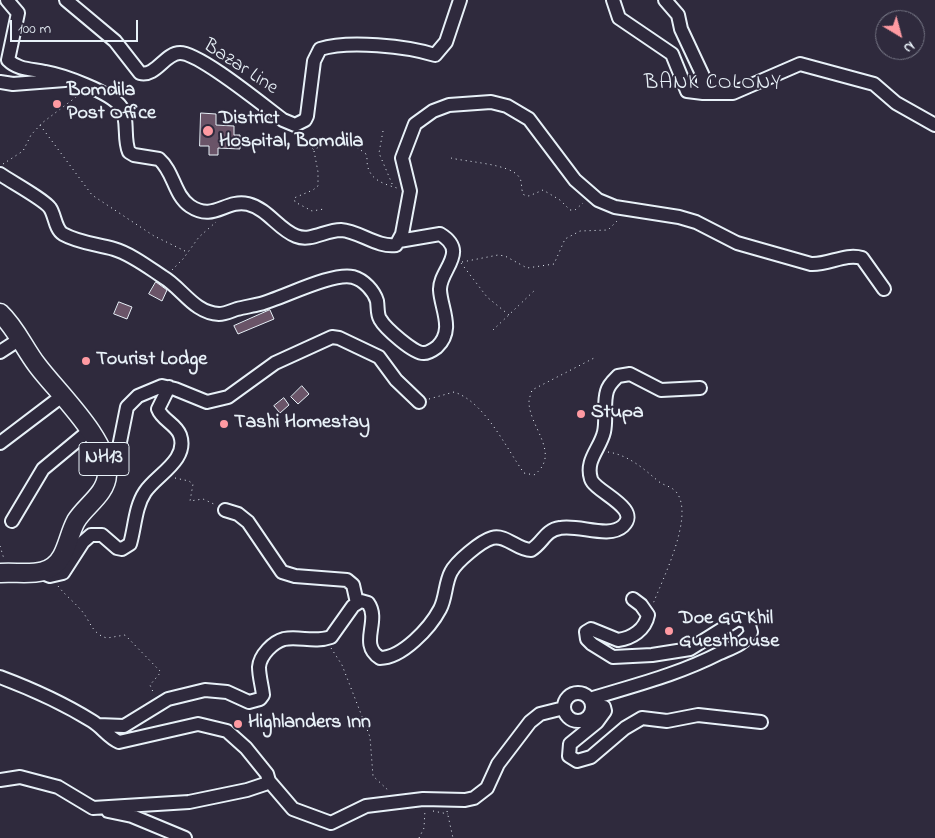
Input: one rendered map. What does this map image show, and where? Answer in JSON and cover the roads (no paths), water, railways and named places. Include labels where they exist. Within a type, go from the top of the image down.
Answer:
[{"type":"highway","name":"NH13","points":[[0,313],[20,339],[36,365],[90,430],[106,464],[106,484],[78,518],[56,565],[45,574]]},
{"type":"highway","points":[[3,573],[45,574]]},
{"type":"street","points":[[0,174],[48,204],[59,231],[63,234],[87,243],[123,252],[164,277],[194,304],[204,310],[220,314],[260,304],[333,278],[354,277],[373,292],[378,314],[384,323],[415,351],[422,354],[429,352],[440,344],[445,336],[447,323],[440,291],[440,280],[452,264],[453,254],[445,237],[440,234],[399,241],[391,246],[354,232],[341,230],[303,238],[290,233],[257,207],[238,203],[217,212],[207,212],[189,206],[181,198],[166,165],[159,159],[134,155],[129,152],[122,109],[110,97],[91,87],[47,72],[26,69],[8,60],[18,13],[7,0]]},
{"type":"street","name":"Bazar Line","points":[[66,0],[108,34],[140,73],[148,73],[175,54],[181,53],[213,69],[290,124],[300,124],[305,120],[310,110],[314,61],[320,49],[333,44],[414,48],[435,55],[446,42],[460,0]]},
{"type":"street","points":[[614,0],[619,18],[672,54],[687,91],[733,93],[800,64],[874,84],[896,103],[935,125]]},
{"type":"street","points":[[665,0],[678,15],[681,29],[702,76],[703,93]]},
{"type":"street","points":[[0,82],[13,84],[67,80]]},
{"type":"street","points":[[399,241],[410,191],[402,158],[415,124],[433,111],[449,106],[491,102],[507,106],[529,119],[560,162],[590,195],[605,204],[623,209],[679,217],[696,222],[737,242],[811,264],[828,263],[848,257],[862,258],[884,289]]},
{"type":"street","points":[[106,484],[119,446],[127,407],[145,392],[155,388],[169,387],[207,402],[228,397],[275,363],[332,337],[379,357],[396,380],[419,402]]},
{"type":"street","points":[[0,352],[20,339]]},
{"type":"street","points":[[98,725],[124,726],[168,699],[206,690],[228,692],[249,702],[254,702],[262,695],[259,665],[265,653],[271,647],[285,639],[324,639],[331,636],[357,603],[365,601],[373,613],[369,640],[372,651],[380,658],[390,657],[416,639],[440,608],[451,572],[456,565],[489,539],[500,538],[521,548],[531,550],[539,544],[545,534],[558,528],[575,526],[610,532],[622,527],[627,517],[626,512],[617,501],[595,486],[590,477],[591,458],[604,430],[607,389],[618,376],[630,374],[661,390],[700,388]]},
{"type":"street","points":[[45,574],[63,573],[82,542],[91,535],[102,535],[117,548],[127,547],[132,536],[138,507],[145,492],[168,470],[176,459],[181,442],[180,434],[160,414],[158,409],[169,387]]},
{"type":"street","points":[[0,443],[62,396]]},
{"type":"street","points":[[12,521],[43,469],[90,430]]},
{"type":"street","points":[[225,510],[238,514],[248,522],[282,572],[295,576],[348,580],[353,585],[357,603]]},
{"type":"street","points":[[591,703],[690,668],[744,641],[751,632],[748,622],[738,619],[690,649],[652,656],[621,658],[606,654],[587,639],[586,632],[591,629],[618,640],[635,634],[644,626],[648,615],[641,605],[633,599]]},
{"type":"street","points":[[0,677],[30,688],[98,725],[110,738],[119,742],[198,724],[227,730],[260,764],[269,781],[293,809],[331,823],[366,806],[416,803],[440,799],[465,800],[481,794],[487,788],[498,764],[530,722],[540,714],[564,708]]},
{"type":"street","points":[[591,703],[585,719],[576,720],[568,716],[564,708],[567,699],[574,694],[583,694],[591,703],[604,707],[605,711],[597,722],[570,744],[568,756],[577,761],[591,757],[629,725],[642,718],[667,721],[698,715],[761,722]]},
{"type":"street","points":[[0,780],[20,777],[58,787],[93,808],[132,816],[185,838]]},
{"type":"street","points":[[93,808],[188,802],[247,790],[269,781]]},
{"type":"place","name":"Bomdila Post Office","points":[[57,104]]},
{"type":"place","name":"District Hospital, Bomdila","points":[[208,131]]},
{"type":"place","name":"Tourist Lodge","points":[[86,361]]},
{"type":"place","name":"Stupa","points":[[581,414]]},
{"type":"place","name":"Tashi Homestay","points":[[224,424]]},
{"type":"place","name":"Doe Gu Khil Guesthouse","points":[[669,631]]},
{"type":"place","name":"Highlanders Inn","points":[[238,724]]},
{"type":"district","name":"BANK COLONY","points":[[713,85]]}]
